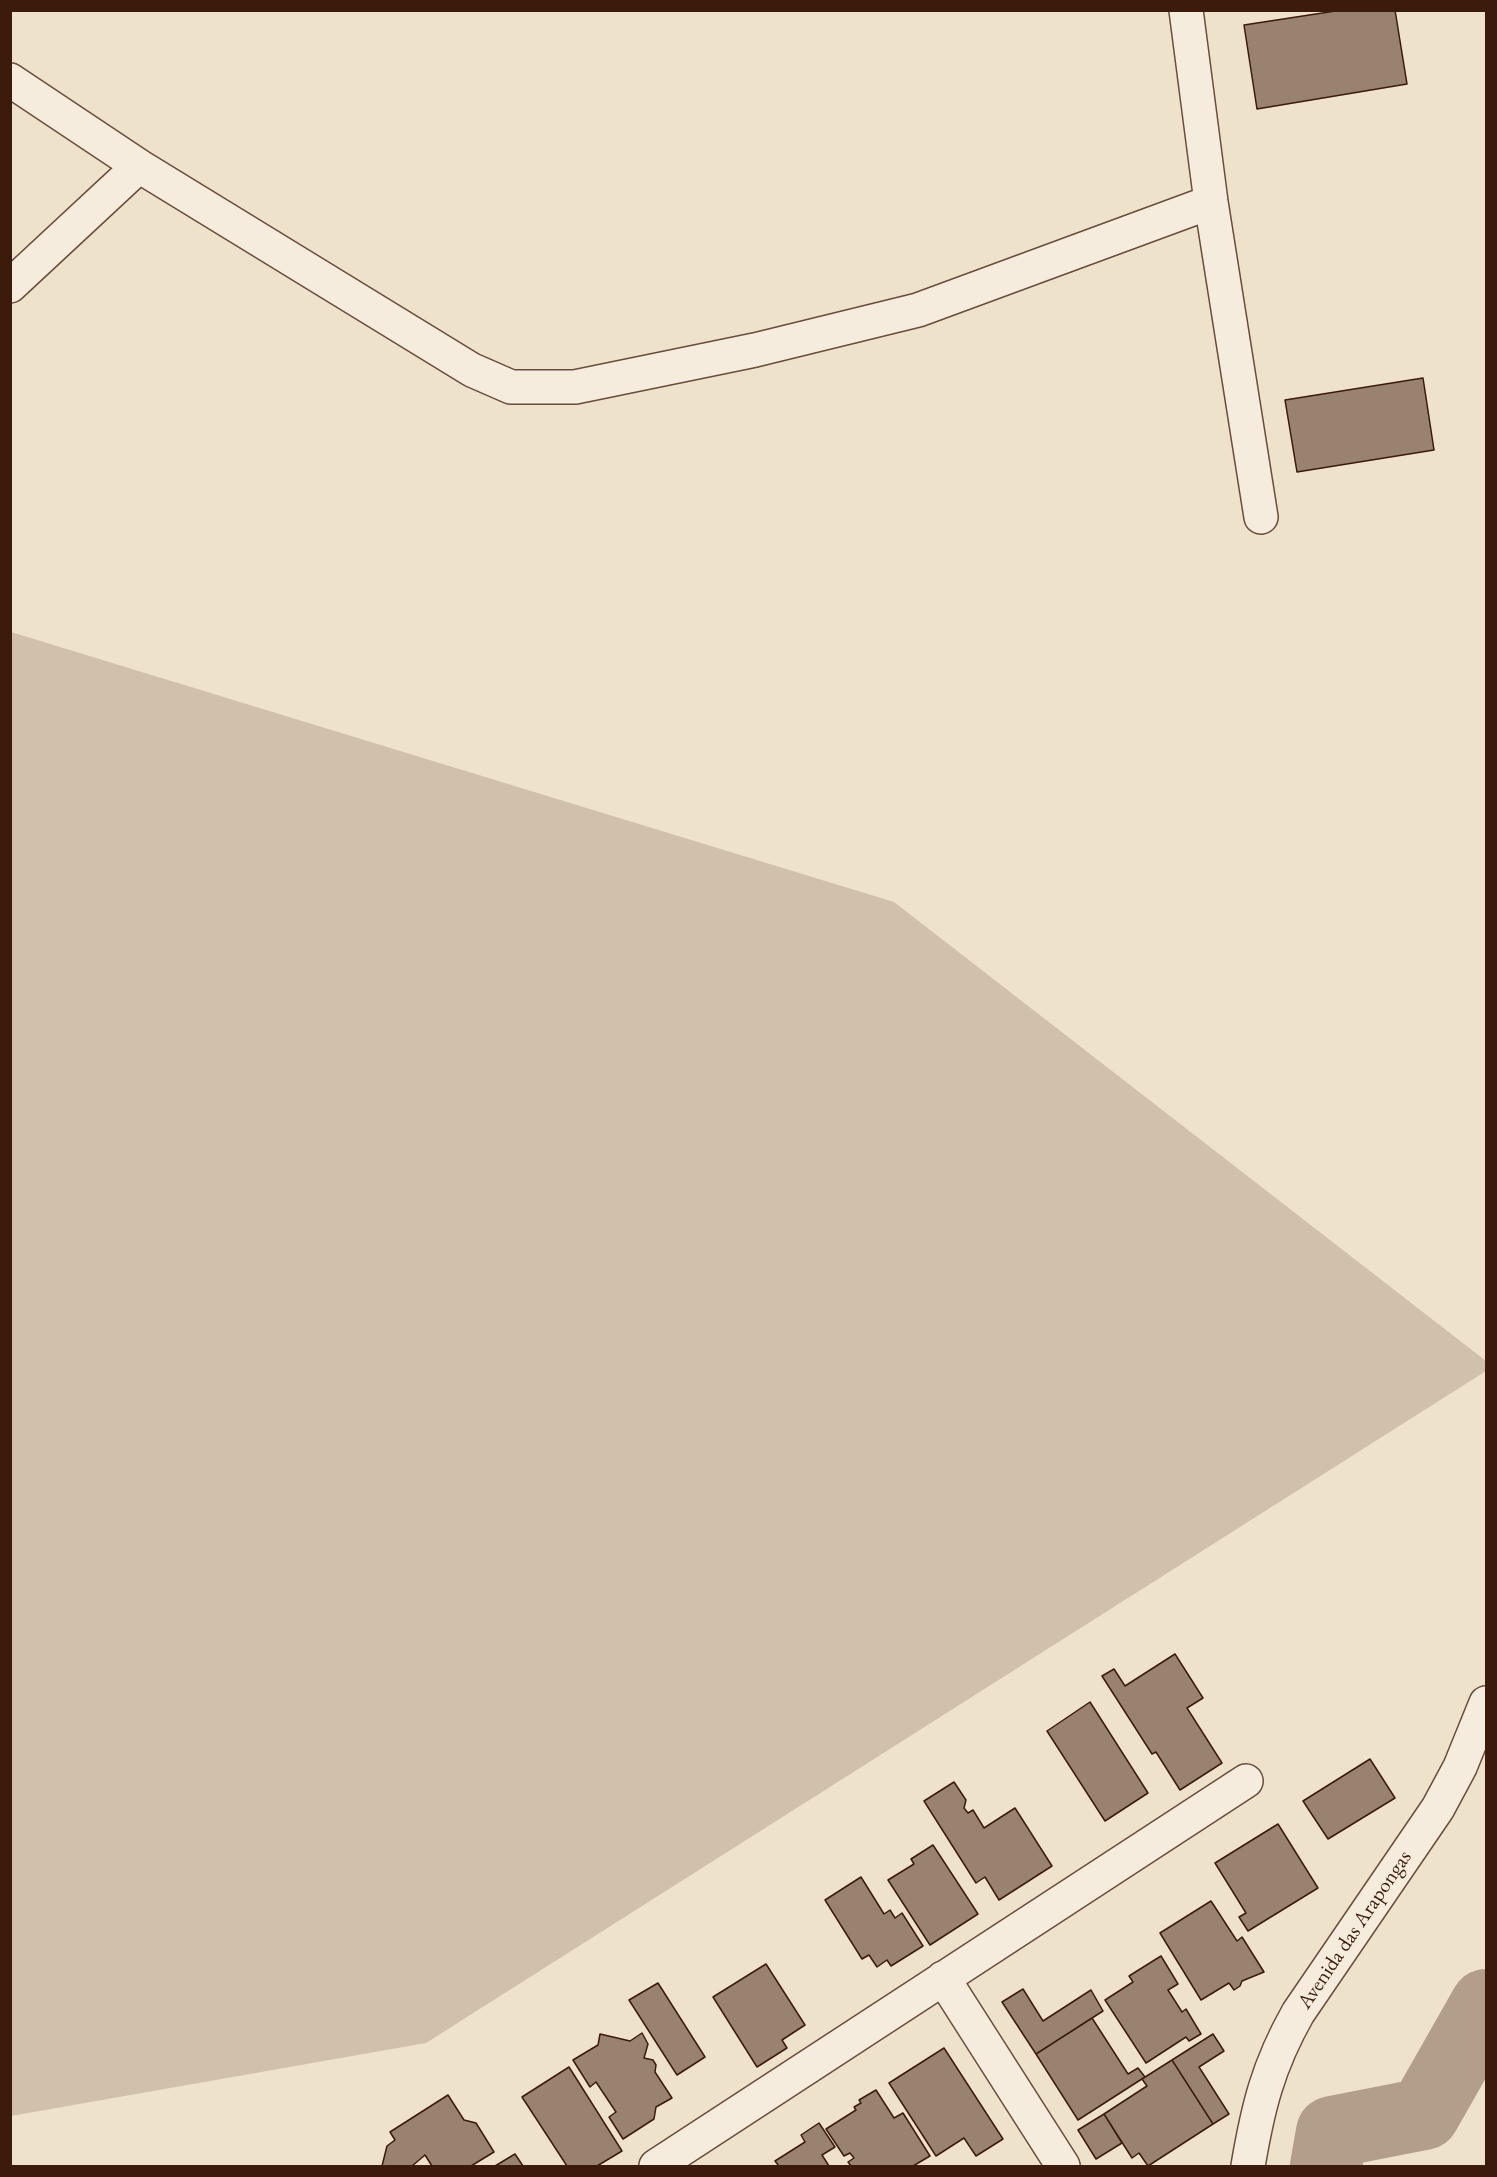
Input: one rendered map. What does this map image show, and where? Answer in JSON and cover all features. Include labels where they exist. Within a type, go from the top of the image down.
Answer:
[{"type":"street","points":[[1186,10],[1211,202],[1261,517]]},
{"type":"street","points":[[10,81],[139,166],[472,370],[511,387],[575,387],[755,350],[918,310],[1211,202]]},
{"type":"street","points":[[10,286],[139,166]]},
{"type":"street","name":"Avenida das Arapongas","points":[[1248,2166],[1270,2067],[1284,2038],[1298,2013],[1437,1808],[1460,1767],[1486,1702]]},
{"type":"street","points":[[656,2166],[1246,1781]]},
{"type":"street","points":[[943,1978],[1063,2166]]},
{"type":"shaded area","points":[[11,632],[894,902],[1486,1361],[1486,1371],[426,2043],[11,2116]]},
{"type":"building","points":[[1342,10],[1395,10],[1407,84],[1257,109],[1244,25]]},
{"type":"building","points":[[1423,378],[1434,450],[1297,472],[1285,400]]},
{"type":"building","points":[[1175,1654],[1203,1698],[1187,1708],[1222,1763],[1180,1790],[1156,1752],[1152,1754],[1102,1676],[1114,1669],[1125,1686]]},
{"type":"building","points":[[1090,1702],[1148,1793],[1105,1821],[1047,1731]]},
{"type":"building","points":[[1370,1759],[1395,1798],[1328,1839],[1303,1801]]},
{"type":"building","points":[[954,1782],[966,1800],[964,1808],[968,1813],[973,1810],[984,1828],[1015,1808],[1052,1866],[999,1900],[985,1877],[976,1883],[924,1801]]},
{"type":"building","points":[[1278,1824],[1318,1888],[1248,1931],[1239,1917],[1246,1913],[1215,1863]]},
{"type":"building","points":[[933,1845],[978,1914],[930,1945],[888,1880],[914,1864],[911,1859]]},
{"type":"building","points":[[861,1877],[884,1914],[890,1910],[895,1918],[902,1913],[923,1946],[891,1966],[887,1960],[877,1967],[869,1955],[862,1959],[825,1900]]},
{"type":"building","points":[[1211,1901],[1237,1941],[1242,1937],[1264,1972],[1242,1981],[1240,1986],[1234,1990],[1229,1983],[1201,2000],[1160,1933]]},
{"type":"building","points":[[1161,1956],[1178,1984],[1168,1990],[1182,2012],[1186,2009],[1201,2034],[1189,2041],[1186,2037],[1146,2063],[1105,2000],[1133,1982],[1129,1976]]},
{"type":"building","points":[[766,1964],[805,2025],[782,2040],[787,2048],[757,2067],[713,1997]]},
{"type":"building","points":[[658,1983],[705,2057],[677,2075],[629,2000]]},
{"type":"building","points":[[1023,1989],[1043,2021],[1091,1990],[1103,2011],[1036,2054],[1002,2002]]},
{"type":"building","points":[[1092,2018],[1128,2074],[1138,2068],[1145,2077],[1078,2120],[1036,2054]]},
{"type":"building","points":[[642,2033],[648,2044],[644,2058],[653,2060],[656,2065],[655,2072],[672,2098],[656,2107],[654,2119],[623,2139],[609,2117],[616,2112],[596,2082],[590,2087],[573,2060],[598,2045],[600,2034],[630,2041]]},
{"type":"building","points":[[1213,2034],[1224,2051],[1199,2067],[1229,2114],[1213,2124],[1172,2060]]},
{"type":"building","points":[[944,2048],[1003,2139],[976,2156],[964,2138],[936,2156],[889,2083]]},
{"type":"building","points":[[1172,2060],[1213,2124],[1148,2166],[1139,2153],[1132,2158],[1104,2114],[1147,2086],[1142,2079]]},
{"type":"building","points":[[569,2067],[622,2151],[597,2166],[567,2166],[522,2097]]},
{"type":"building","points":[[876,2090],[894,2118],[903,2113],[930,2156],[913,2166],[851,2166],[848,2162],[854,2158],[850,2153],[844,2156],[826,2129],[856,2110],[854,2107],[861,2103],[859,2100]]},
{"type":"building","points":[[448,2095],[464,2120],[476,2123],[494,2152],[471,2166],[432,2166],[425,2155],[412,2166],[382,2166],[387,2146],[395,2140],[390,2132]]},
{"type":"building","points":[[1104,2114],[1122,2143],[1096,2159],[1078,2130]]},
{"type":"building","points":[[819,2123],[835,2147],[822,2155],[829,2166],[779,2166],[775,2161],[805,2142],[801,2135]]},
{"type":"building","points":[[515,2154],[523,2166],[495,2166]]},
{"type":"waterway","points":[[1326,2166],[1332,2132],[1424,2114],[1486,2005]]}]
